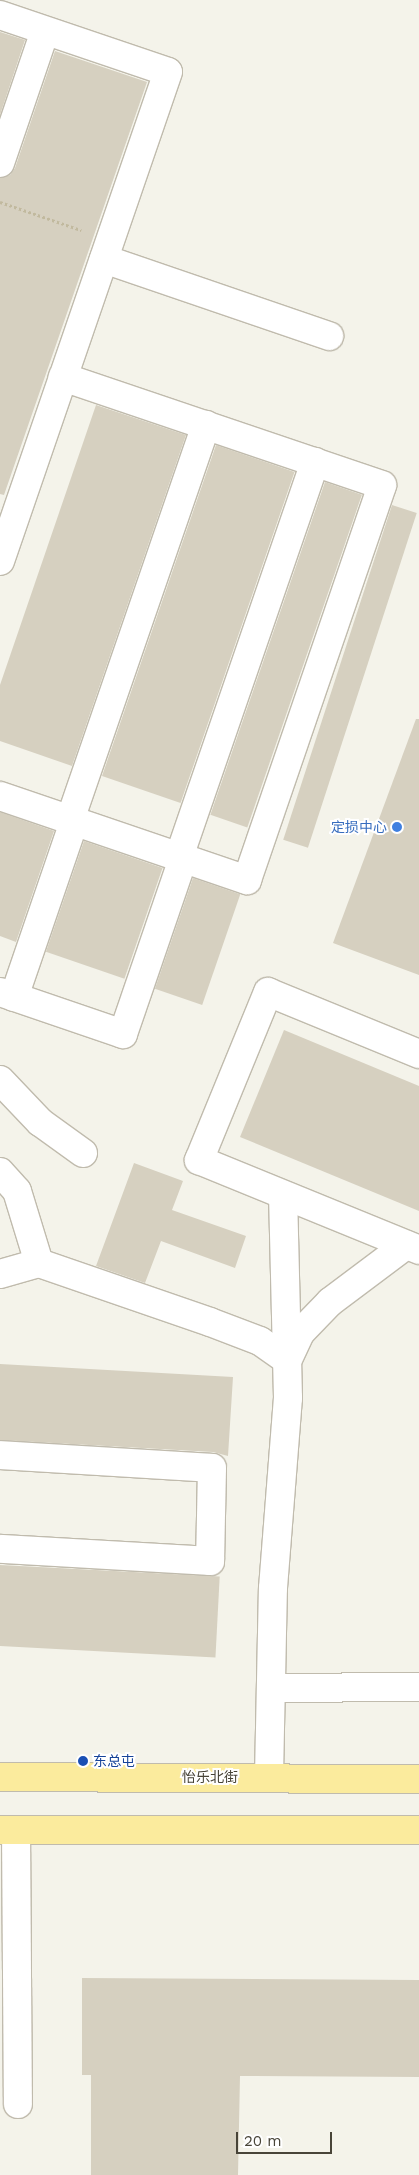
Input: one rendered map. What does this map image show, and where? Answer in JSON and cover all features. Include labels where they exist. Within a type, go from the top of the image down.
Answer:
[{"type":"main road","name":"怡乐北街","points":[[0,1777],[269,1776],[419,1778]]},
{"type":"main road","points":[[8,1830],[419,1830]]},
{"type":"street","points":[[0,15],[168,72],[0,560]]},
{"type":"street","points":[[0,163],[45,31]]},
{"type":"street","points":[[107,249],[329,336]]},
{"type":"street","points":[[0,796],[247,880],[382,486],[63,377]]},
{"type":"street","points":[[206,425],[72,821],[7,994],[123,1034],[315,462]]},
{"type":"street","points":[[412,1248],[199,1160],[268,992],[419,1054]]},
{"type":"street","points":[[0,1080],[40,1122],[83,1153]]},
{"type":"street","points":[[0,1172],[17,1191],[39,1263]]},
{"type":"street","points":[[269,1776],[273,1588],[288,1398],[283,1194]]},
{"type":"street","points":[[287,1360],[300,1334],[330,1302],[412,1248]]},
{"type":"street","points":[[0,1274],[39,1263],[210,1322],[260,1342],[287,1360]]},
{"type":"street","points":[[0,1455],[212,1468],[210,1561],[0,1549]]},
{"type":"street","points":[[270,1688],[419,1687]]},
{"type":"street","points":[[8,1830],[18,2104]]},
{"type":"path","points":[[0,202],[107,249]]},
{"type":"building","points":[[0,32],[25,40],[0,115]]},
{"type":"building","points":[[55,51],[147,82],[4,495],[0,494],[0,178],[10,175],[15,168]]},
{"type":"building","points":[[96,405],[186,435],[72,766],[0,741],[0,685]]},
{"type":"building","points":[[216,445],[294,472],[181,803],[102,776]]},
{"type":"building","points":[[325,482],[362,495],[247,828],[210,815]]},
{"type":"building","points":[[392,505],[417,513],[308,848],[283,840]]},
{"type":"building","name":"定损中心","points":[[416,719],[419,719],[419,975],[333,943]]},
{"type":"building","points":[[0,812],[54,831],[16,942],[0,936]]},
{"type":"building","points":[[84,841],[162,868],[124,979],[46,952]]},
{"type":"building","points":[[193,878],[240,894],[202,1005],[155,989]]},
{"type":"building","points":[[284,1030],[419,1086],[419,1211],[240,1137]]},
{"type":"building","points":[[134,1163],[183,1181],[172,1210],[246,1236],[235,1268],[161,1241],[145,1283],[96,1266]]},
{"type":"building","points":[[0,1364],[233,1377],[228,1456],[213,1452],[0,1440]]},
{"type":"building","points":[[0,1565],[220,1577],[215,1657],[0,1646]]},
{"type":"building","points":[[82,1978],[419,1980],[419,2077],[240,2076],[238,2175],[91,2175],[91,2075],[82,2075]]},
{"type":"place","name":"定损中心","points":[[397,827]]},
{"type":"place","name":"东总屯","points":[[83,1761]]}]
